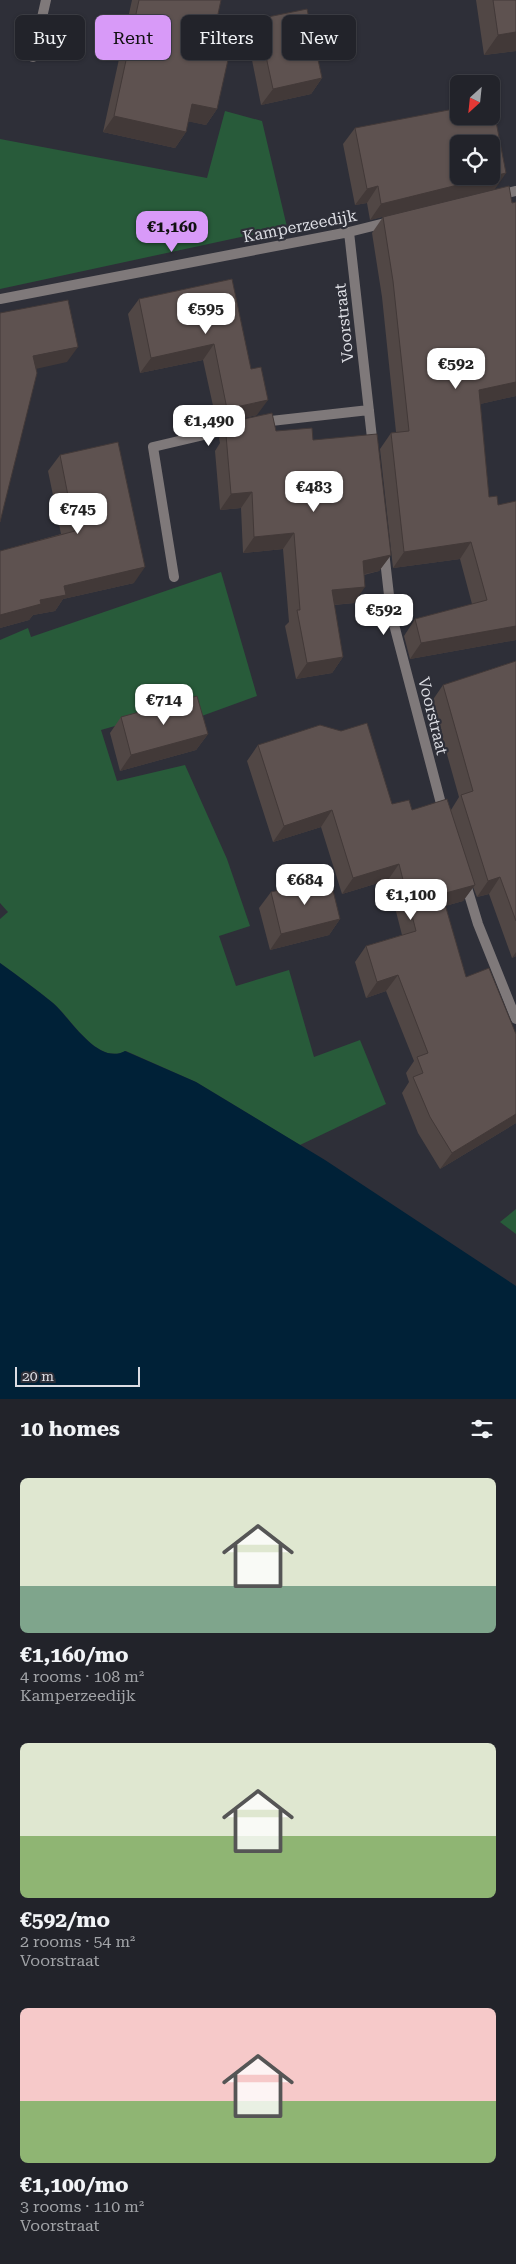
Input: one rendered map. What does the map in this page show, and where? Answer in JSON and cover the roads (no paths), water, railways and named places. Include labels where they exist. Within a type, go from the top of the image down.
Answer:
[{"type":"street","points":[[42,15],[46,0]]},
{"type":"street","points":[[488,198],[516,190]]},
{"type":"street","name":"Kamperzeedijk","points":[[0,299],[349,232],[396,221]]},
{"type":"street","name":"Voorstraat","points":[[349,232],[374,458]]},
{"type":"street","points":[[174,577],[153,448],[256,422],[369,410]]},
{"type":"street","name":"Voorstraat","points":[[383,544],[391,613],[436,792],[448,830]]},
{"type":"street","points":[[460,868],[478,924],[516,1019]]},
{"type":"water","points":[[0,963],[53,1003],[85,1038],[95,1046],[105,1052],[115,1054],[125,1051],[196,1082],[325,1160],[516,1286],[516,1399],[0,1399]]}]
